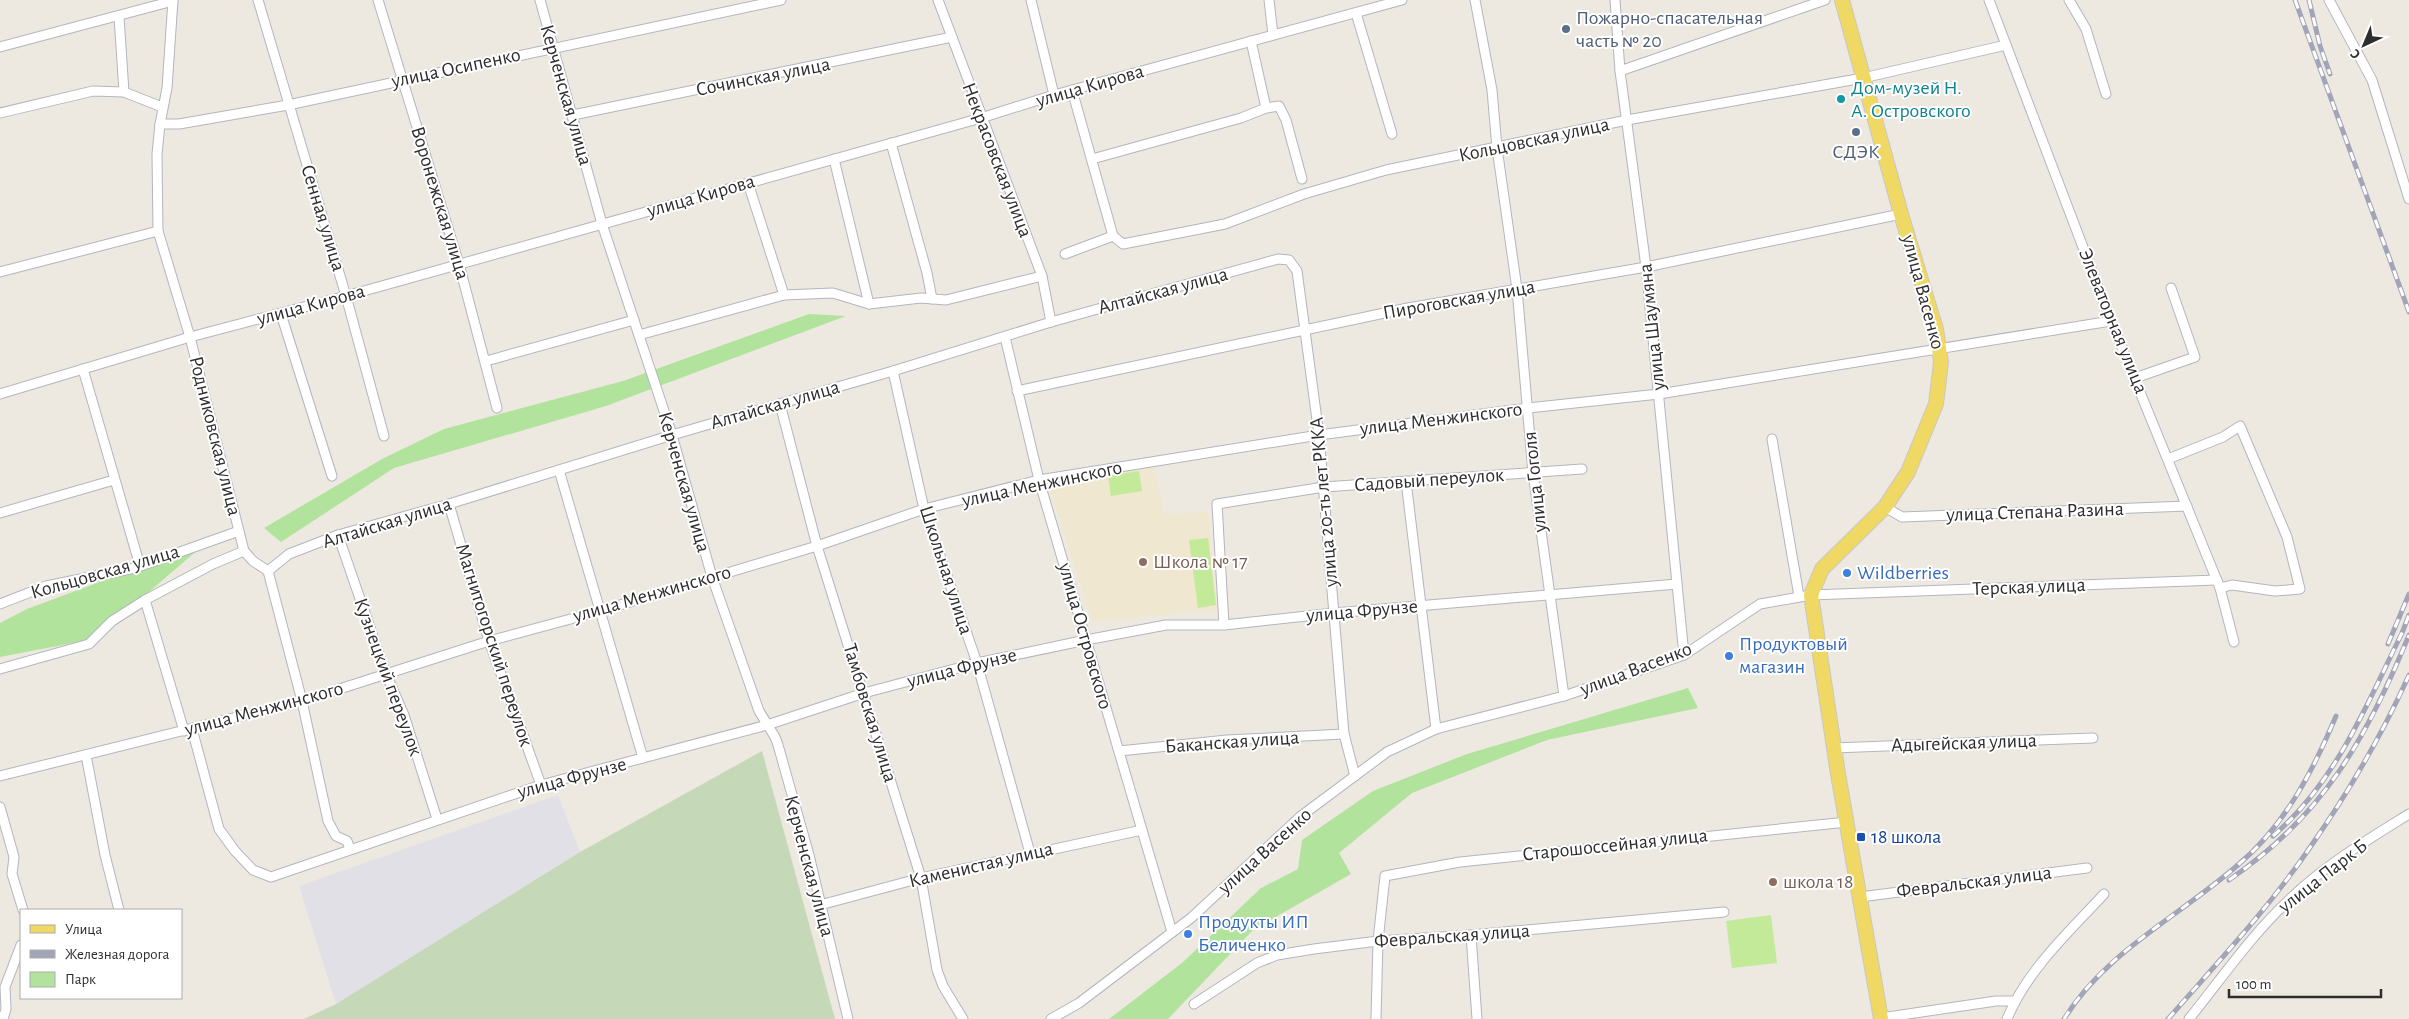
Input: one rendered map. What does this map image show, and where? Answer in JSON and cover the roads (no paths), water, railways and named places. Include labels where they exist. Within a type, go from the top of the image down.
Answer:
[{"type":"main road","name":"улица Васенко","points":[[1805,595],[1822,569],[1885,507],[1908,472],[1936,404],[1941,362],[1936,329],[1901,214],[1842,0]]},
{"type":"main road","points":[[1805,595],[1834,748],[1881,1019]]},
{"type":"street","name":"Сенная улица","points":[[258,0],[346,296],[384,436]]},
{"type":"street","name":"Воронежская улица","points":[[378,0],[460,264],[497,408]]},
{"type":"street","name":"Керченская улица","points":[[540,0],[602,224],[672,435],[712,577],[759,711],[778,745],[809,855],[848,1019]]},
{"type":"street","name":"улица Осипенко","points":[[160,124],[179,124],[288,105],[552,47],[781,0]]},
{"type":"street","name":"Некрасовская улица","points":[[938,0],[1042,276],[1051,322]]},
{"type":"street","points":[[1031,0],[1054,95]]},
{"type":"street","points":[[1269,0],[1274,35]]},
{"type":"street","name":"улица Кирова","points":[[0,394],[190,337],[346,296],[981,118],[1054,95],[1402,0]]},
{"type":"street","name":"улица Гоголя","points":[[1475,0],[1492,90],[1497,148],[1517,289],[1533,473],[1564,696]]},
{"type":"street","name":"улица Шаумяна","points":[[1615,0],[1620,71],[1646,267],[1684,654]]},
{"type":"street","points":[[1620,71],[1825,0]]},
{"type":"street","name":"Элеваторная улица","points":[[1989,0],[2111,321],[2136,378],[2218,584],[2234,642]]},
{"type":"street","points":[[2069,0],[2086,29],[2106,94]]},
{"type":"street","points":[[2328,0],[2372,80],[2409,199]]},
{"type":"street","points":[[0,47],[173,1]]},
{"type":"street","name":"Родниковская улица","points":[[173,1],[167,88],[162,107],[157,154],[158,231],[190,337],[244,551]]},
{"type":"street","points":[[1356,13],[1392,134]]},
{"type":"street","points":[[119,16],[124,92]]},
{"type":"street","name":"Сочинская улица","points":[[573,115],[952,37]]},
{"type":"street","points":[[1251,41],[1266,108]]},
{"type":"street","name":"Кольцовская улица","points":[[1113,236],[1123,244],[1225,224],[1304,194],[1386,170],[1627,120],[1863,78],[2006,45]]},
{"type":"street","points":[[1068,253],[1113,236],[1072,90]]},
{"type":"street","points":[[0,113],[93,91],[124,92],[162,107]]},
{"type":"street","points":[[1092,159],[1241,118],[1266,108],[1279,106],[1286,120],[1302,179]]},
{"type":"street","points":[[891,143],[927,273],[932,299]]},
{"type":"street","points":[[834,159],[869,304]]},
{"type":"street","points":[[748,183],[784,295]]},
{"type":"street","name":"Пироговская улица","points":[[1017,391],[1305,329],[1646,267],[1901,214]]},
{"type":"street","points":[[0,272],[158,231]]},
{"type":"street","name":"Алтайская улица","points":[[268,571],[289,554],[338,536],[672,435],[893,371],[1051,322],[1278,259],[1289,260]]},
{"type":"street","name":"улица 20-ть лет РККА","points":[[1289,260],[1297,271],[1319,435],[1344,734],[1355,776]]},
{"type":"street","points":[[639,335],[784,295],[833,293],[869,304],[932,299],[946,300],[1042,276]]},
{"type":"street","points":[[2136,378],[2195,357],[2171,288]]},
{"type":"street","points":[[281,314],[332,476]]},
{"type":"street","points":[[486,361],[634,320]]},
{"type":"street","name":"улица Менжинского","points":[[1,774],[86,755],[302,701],[489,641],[600,611],[817,546],[924,509],[1039,480],[1319,435],[1528,408],[1658,394],[2111,321]]},
{"type":"street","name":"улица Островского","points":[[1005,337],[1039,480],[1172,932]]},
{"type":"street","points":[[83,369],[140,566]]},
{"type":"street","name":"Школьная улица","points":[[893,371],[924,509],[977,663],[1030,853]]},
{"type":"street","name":"Тамбовская улица","points":[[780,404],[817,546],[921,878],[937,970],[943,986],[962,1019]]},
{"type":"street","name":"Терская улица","points":[[1805,595],[2218,584],[2275,591],[2300,589],[2287,537],[2240,426],[2223,437],[2168,460]]},
{"type":"street","points":[[1772,439],[1805,595]]},
{"type":"street","name":"Садовый переулок","points":[[1224,625],[1217,504],[1324,488],[1582,469]]},
{"type":"street","points":[[559,470],[643,758]]},
{"type":"street","points":[[0,513],[114,480]]},
{"type":"street","points":[[1406,481],[1436,729]]},
{"type":"street","name":"Магнитогорский переулок","points":[[449,504],[489,641],[541,785]]},
{"type":"street","name":"улица Степана Разина","points":[[1885,507],[1902,517],[2187,506]]},
{"type":"street","name":"Кольцовская улица","points":[[0,604],[46,586],[67,584],[140,566],[239,531]]},
{"type":"street","name":"Кузнецкий переулок","points":[[338,536],[386,674],[404,715],[437,819]]},
{"type":"street","points":[[244,551],[253,561],[268,571],[302,701],[328,821],[336,836],[347,841],[350,849]]},
{"type":"street","name":"Кольцовская улица","points":[[0,669],[88,644],[112,621],[145,600],[213,564],[244,551]]},
{"type":"street","name":"улица Фрунзе","points":[[188,729],[219,829],[235,851],[254,870],[272,878],[350,849],[541,785],[767,724],[864,693],[977,663],[1086,640],[1166,626],[1224,625],[1334,613],[1677,584]]},
{"type":"street","name":"улица Васенко","points":[[1051,1019],[1080,1003],[1191,918],[1301,816],[1388,752],[1436,729],[1564,696],[1684,654],[1760,604],[1805,595]]},
{"type":"street","points":[[145,600],[188,729]]},
{"type":"street","name":"Баканская улица","points":[[1119,751],[1228,740],[1344,734]]},
{"type":"street","name":"Адыгейская улица","points":[[1834,748],[2094,738]]},
{"type":"street","points":[[86,755],[105,855],[120,909]]},
{"type":"street","points":[[0,807],[14,857],[12,874],[23,909]]},
{"type":"street","name":"улица Парк Б","points":[[2189,1019],[2269,920],[2292,897],[2329,868],[2409,814]]},
{"type":"street","name":"Старошоссейная улица","points":[[1378,941],[1385,876],[1469,860],[1847,822]]},
{"type":"street","name":"Каменистая улица","points":[[820,906],[921,878],[1142,830]]},
{"type":"street","name":"Февральская улица","points":[[1860,897],[2087,868]]},
{"type":"street","points":[[2007,1019],[2014,1002],[2035,971],[2104,894]]},
{"type":"street","name":"Февральская улица","points":[[1194,1004],[1257,963],[1277,955],[1378,941],[1471,935],[1724,912]]},
{"type":"street","points":[[1471,935],[1477,1019]]},
{"type":"street","points":[[1376,1019],[1378,941]]},
{"type":"street","points":[[3,1019],[6,1008],[5,987],[20,948]]},
{"type":"street","points":[[1881,1019],[1996,1001],[2014,1002]]},
{"type":"railway","points":[[2295,0],[2409,312]]},
{"type":"railway","points":[[2309,0],[2320,46],[2330,74]]},
{"type":"railway","points":[[2388,644],[2409,594]]},
{"type":"railway","points":[[2273,836],[2315,792],[2348,742],[2409,615]]},
{"type":"railway","points":[[2229,880],[2262,855],[2291,829],[2316,802],[2358,741],[2376,708],[2409,635]]},
{"type":"railway","points":[[2168,1019],[2224,956],[2295,869],[2364,763],[2388,720],[2409,675]]},
{"type":"railway","points":[[2064,1019],[2081,995],[2122,954],[2216,883],[2255,849],[2284,815],[2296,796],[2318,757],[2336,716]]},
{"type":"place","name":"Пожарно-спасательная часть № 20","points":[[1566,29]]},
{"type":"place","name":"Дом-музей Н. А. Островского","points":[[1841,99]]},
{"type":"place","name":"СДЭК","points":[[1856,132]]},
{"type":"place","name":"Школа № 17","points":[[1143,562]]},
{"type":"place","name":"Wildberries","points":[[1847,573]]},
{"type":"place","name":"Продуктовый магазин","points":[[1729,656]]},
{"type":"place","name":"18 школа","points":[[1861,837]]},
{"type":"place","name":"школа 18","points":[[1773,882]]},
{"type":"place","name":"Продукты ИП Беличенко","points":[[1188,934]]}]
